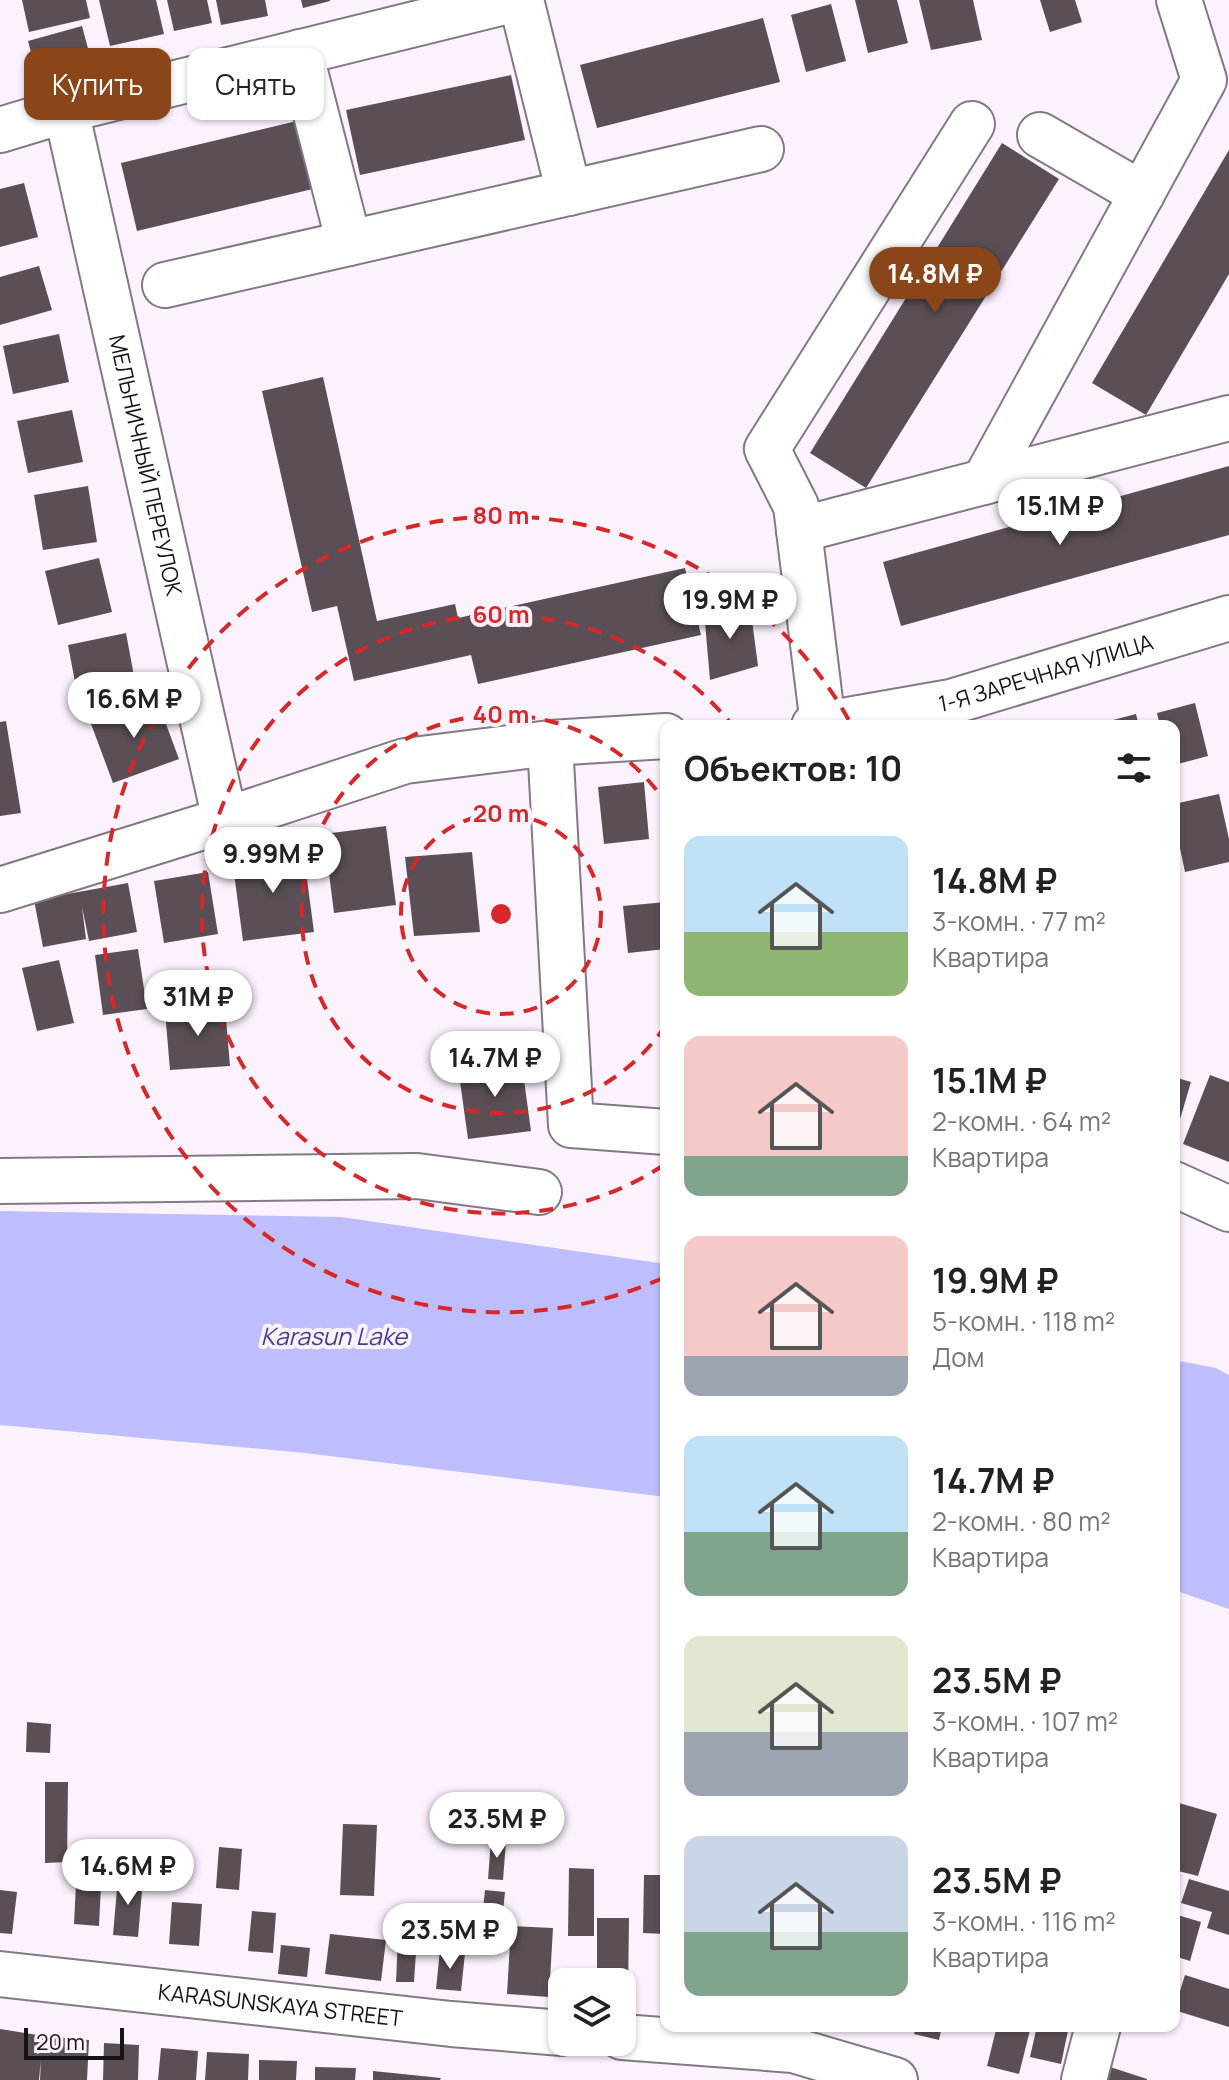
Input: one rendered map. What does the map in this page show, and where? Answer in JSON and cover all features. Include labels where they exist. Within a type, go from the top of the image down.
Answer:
[{"type":"street","points":[[316,48],[512,0]]},
{"type":"street","points":[[521,0],[569,193]]},
{"type":"street","points":[[984,482],[1204,80],[1179,0]]},
{"type":"street","points":[[3,119],[24,116]]},
{"type":"street","name":"МЕЛЬНИЧНЫЙ ПЕРЕУЛОК","points":[[68,120],[225,820]]},
{"type":"street","points":[[317,120],[349,243]]},
{"type":"street","points":[[822,720],[796,506],[767,449],[972,124]]},
{"type":"street","points":[[1040,135],[1142,194]]},
{"type":"street","points":[[165,285],[761,149]]},
{"type":"street","points":[[799,530],[1229,418]]},
{"type":"street","name":"1-Я ЗАРЕЧНАЯ УЛИЦА","points":[[851,720],[951,702],[1229,618]]},
{"type":"street","points":[[0,890],[405,761],[550,743],[660,736]]},
{"type":"street","points":[[550,743],[571,1125],[660,1132]]},
{"type":"street","points":[[0,1181],[417,1176],[539,1192]]},
{"type":"street","points":[[1180,1187],[1229,1209]]},
{"type":"street","name":"KARASUNSKAYA STREET","points":[[0,1974],[548,2032]]},
{"type":"street","points":[[1084,2080],[1096,2032]]},
{"type":"street","points":[[636,2038],[793,2050],[895,2080]]},
{"type":"water","name":"Karasun Lake","points":[[0,1211],[341,1217],[660,1263],[660,1496],[305,1453],[0,1425]]},
{"type":"water","points":[[1180,1361],[1216,1368],[1229,1375],[1229,1609],[1180,1592]]},
{"type":"building","points":[[22,0],[86,0],[90,18],[29,32]]},
{"type":"building","points":[[99,0],[156,0],[164,34],[110,46]]},
{"type":"building","points":[[167,0],[207,0],[212,23],[174,31]]},
{"type":"building","points":[[216,0],[265,0],[268,16],[221,25]]},
{"type":"building","points":[[301,0],[330,0],[330,1],[303,8]]},
{"type":"building","points":[[855,0],[897,0],[908,43],[868,53]]},
{"type":"building","points":[[919,0],[973,0],[982,40],[931,50]]},
{"type":"building","points":[[1040,0],[1075,0],[1082,22],[1050,32]]},
{"type":"building","points":[[831,4],[846,61],[806,72],[791,15]]},
{"type":"building","points":[[763,18],[780,82],[597,128],[580,65]]},
{"type":"building","points":[[82,26],[88,48],[30,48],[28,41]]},
{"type":"building","points":[[511,75],[525,140],[360,175],[346,110]]},
{"type":"building","points":[[301,120],[317,188],[137,231],[121,163]]},
{"type":"building","points":[[1002,143],[1059,179],[866,488],[810,453]]},
{"type":"building","points":[[1229,150],[1229,274],[1146,415],[1092,383]]},
{"type":"building","points":[[24,183],[38,237],[0,247],[0,189]]},
{"type":"building","points":[[39,266],[52,310],[0,325],[0,277]]},
{"type":"building","points":[[59,334],[69,382],[13,394],[3,346]]},
{"type":"building","points":[[323,377],[377,621],[455,604],[458,618],[685,568],[701,635],[478,684],[471,655],[354,681],[337,606],[312,612],[262,391]]},
{"type":"building","points":[[72,410],[83,462],[28,473],[17,421]]},
{"type":"building","points":[[1229,466],[1229,535],[901,626],[883,562]]},
{"type":"building","points":[[88,486],[97,542],[43,550],[34,495]]},
{"type":"building","points":[[99,558],[112,612],[58,625],[45,571]]},
{"type":"building","points":[[750,605],[758,666],[710,680],[704,611]]},
{"type":"building","points":[[126,633],[137,692],[79,703],[68,645]]},
{"type":"building","points":[[156,697],[179,759],[113,783],[90,721]]},
{"type":"building","points":[[1195,703],[1208,756],[1180,763],[1180,720],[1159,720],[1157,713]]},
{"type":"building","points":[[1136,714],[1138,720],[1113,720]]},
{"type":"building","points":[[6,721],[21,813],[0,816],[0,722]]},
{"type":"building","points":[[644,782],[649,839],[604,844],[598,787]]},
{"type":"building","points":[[1219,794],[1229,839],[1229,862],[1185,872],[1180,848],[1180,803]]},
{"type":"building","points":[[386,826],[396,905],[334,913],[324,834]]},
{"type":"building","points":[[303,849],[314,932],[243,941],[232,858]]},
{"type":"building","points":[[472,852],[480,932],[414,936],[405,857]]},
{"type":"building","points":[[208,872],[218,934],[164,943],[154,881]]},
{"type":"building","points":[[128,883],[137,932],[89,941],[82,907],[86,939],[43,947],[34,900]]},
{"type":"building","points":[[660,903],[660,950],[628,953],[623,906]]},
{"type":"building","points":[[138,949],[147,1009],[103,1015],[95,955]]},
{"type":"building","points":[[59,960],[74,1023],[37,1031],[22,968]]},
{"type":"building","points":[[225,1006],[230,1066],[170,1070],[165,1011]]},
{"type":"building","points":[[521,1058],[531,1131],[468,1139],[458,1067]]},
{"type":"building","points":[[1210,1075],[1229,1082],[1229,1162],[1183,1144]]},
{"type":"building","points":[[1180,1079],[1191,1082],[1180,1119]]},
{"type":"building","points":[[27,1722],[51,1724],[50,1753],[26,1752]]},
{"type":"building","points":[[45,1782],[68,1782],[67,1862],[45,1863]]},
{"type":"building","points":[[1180,1803],[1217,1814],[1198,1876],[1180,1872]]},
{"type":"building","points":[[343,1824],[377,1825],[374,1896],[340,1895]]},
{"type":"building","points":[[491,1840],[506,1841],[503,1880],[488,1879]]},
{"type":"building","points":[[219,1847],[242,1849],[239,1890],[216,1888]]},
{"type":"building","points":[[77,1864],[102,1865],[99,1926],[74,1924]]},
{"type":"building","points":[[569,1868],[594,1869],[594,1936],[568,1936]]},
{"type":"building","points":[[644,1875],[660,1875],[660,1934],[643,1933]]},
{"type":"building","points":[[118,1877],[143,1879],[138,1937],[113,1935]]},
{"type":"building","points":[[1189,1879],[1229,1891],[1229,1935],[1207,1928],[1212,1912],[1181,1903]]},
{"type":"building","points":[[0,1890],[17,1892],[12,1934],[0,1933]]},
{"type":"building","points":[[485,1890],[505,1892],[502,1922],[482,1919]]},
{"type":"building","points":[[172,1902],[202,1904],[199,1946],[169,1944]]},
{"type":"building","points":[[252,1911],[276,1913],[273,1953],[248,1951]]},
{"type":"building","points":[[1180,1916],[1201,1922],[1190,1961],[1180,1958]]},
{"type":"building","points":[[597,1918],[629,1918],[628,1968],[597,1968]]},
{"type":"building","points":[[511,1926],[553,1928],[548,1997],[507,1994]]},
{"type":"building","points":[[330,1934],[386,1940],[381,1981],[325,1974]]},
{"type":"building","points":[[398,1937],[417,1937],[414,1982],[396,1982]]},
{"type":"building","points":[[281,1945],[310,1948],[307,1977],[278,1974]]},
{"type":"building","points":[[440,1950],[465,1953],[461,1991],[436,1989]]},
{"type":"building","points":[[1185,1975],[1229,1989],[1229,2027],[1180,2012],[1180,1991]]},
{"type":"building","points":[[0,2029],[89,2040],[87,2080],[40,2080],[41,2060],[39,2080],[0,2080]]},
{"type":"building","points":[[914,2032],[941,2032],[939,2040]]},
{"type":"building","points":[[996,2032],[1030,2032],[1019,2074],[987,2066]]},
{"type":"building","points":[[1036,2032],[1068,2032],[1061,2064],[1030,2057]]},
{"type":"building","points":[[104,2043],[139,2045],[138,2080],[103,2080]]},
{"type":"building","points":[[161,2048],[198,2051],[196,2080],[158,2080]]},
{"type":"building","points":[[207,2052],[249,2054],[248,2080],[205,2080]]},
{"type":"building","points":[[259,2060],[297,2061],[296,2080],[259,2080]]},
{"type":"building","points":[[1107,2066],[1147,2079],[1147,2080],[1102,2080]]},
{"type":"building","points":[[315,2067],[356,2068],[355,2080],[315,2080]]},
{"type":"building","points":[[373,2071],[441,2078],[373,2080]]}]
